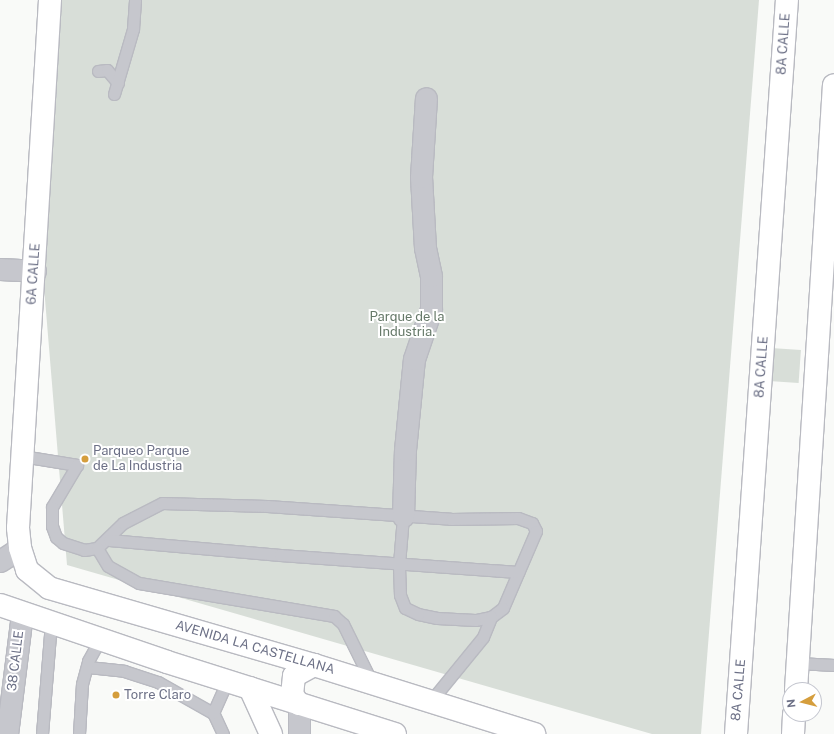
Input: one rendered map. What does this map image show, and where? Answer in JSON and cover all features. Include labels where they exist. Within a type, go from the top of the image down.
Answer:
[{"type":"main road","name":"6A CALLE","points":[[20,548],[18,528],[35,271],[50,0]]},
{"type":"main road","name":"8A CALLE","points":[[736,734],[787,0]]},
{"type":"main road","points":[[797,682],[828,312],[834,85]]},
{"type":"main road","name":"AVENIDA LA CASTELLANA","points":[[20,548],[27,570],[49,588],[314,665],[534,734]]},
{"type":"main road","points":[[0,605],[167,662],[395,734]]},
{"type":"main road","points":[[299,704],[292,695],[294,676],[314,665]]},
{"type":"main road","points":[[250,688],[271,734]]},
{"type":"main road","points":[[793,734],[794,722]]},
{"type":"street","points":[[403,516],[405,450],[414,358],[431,309],[431,276],[425,248],[421,177],[426,98]]},
{"type":"street","points":[[0,269],[35,271]]},
{"type":"street","points":[[0,561],[20,548]]},
{"type":"street","name":"38 CALLE","points":[[7,734],[22,613]]},
{"type":"street","points":[[299,704],[299,734]]},
{"type":"lane","points":[[98,71],[107,70],[116,88],[133,29],[135,0]]},
{"type":"lane","points":[[22,456],[81,462],[52,507],[52,526],[56,537],[66,545],[84,550],[97,548],[109,540],[124,524],[162,503],[267,506],[403,516],[518,518],[532,523],[536,531],[502,608],[491,618],[483,637],[430,702]]},
{"type":"lane","points":[[403,516],[399,564],[400,595],[405,608],[418,614],[437,618],[475,620],[491,618]]},
{"type":"lane","points":[[109,540],[399,564],[518,572]]},
{"type":"lane","points":[[97,548],[108,566],[139,583],[334,616],[343,624],[372,683]]},
{"type":"lane","points":[[42,734],[50,622]]},
{"type":"lane","points":[[79,734],[79,700],[88,667],[88,661],[100,639]]},
{"type":"lane","points":[[158,682],[167,662]]},
{"type":"lane","points":[[798,663],[834,665]]},
{"type":"lane","points":[[88,667],[124,671],[158,682],[213,713],[223,734]]},
{"type":"lane","points":[[213,713],[227,681]]},
{"type":"green space","name":"Parque de la Industria.","points":[[61,0],[759,0],[701,734],[652,734],[67,565],[43,275]]},
{"type":"green space","points":[[771,348],[801,350],[799,383],[769,381]]},
{"type":"place","name":"Parqueo Parque de La Industria","points":[[85,459]]},
{"type":"place","name":"Torre Claro","points":[[116,695]]}]
